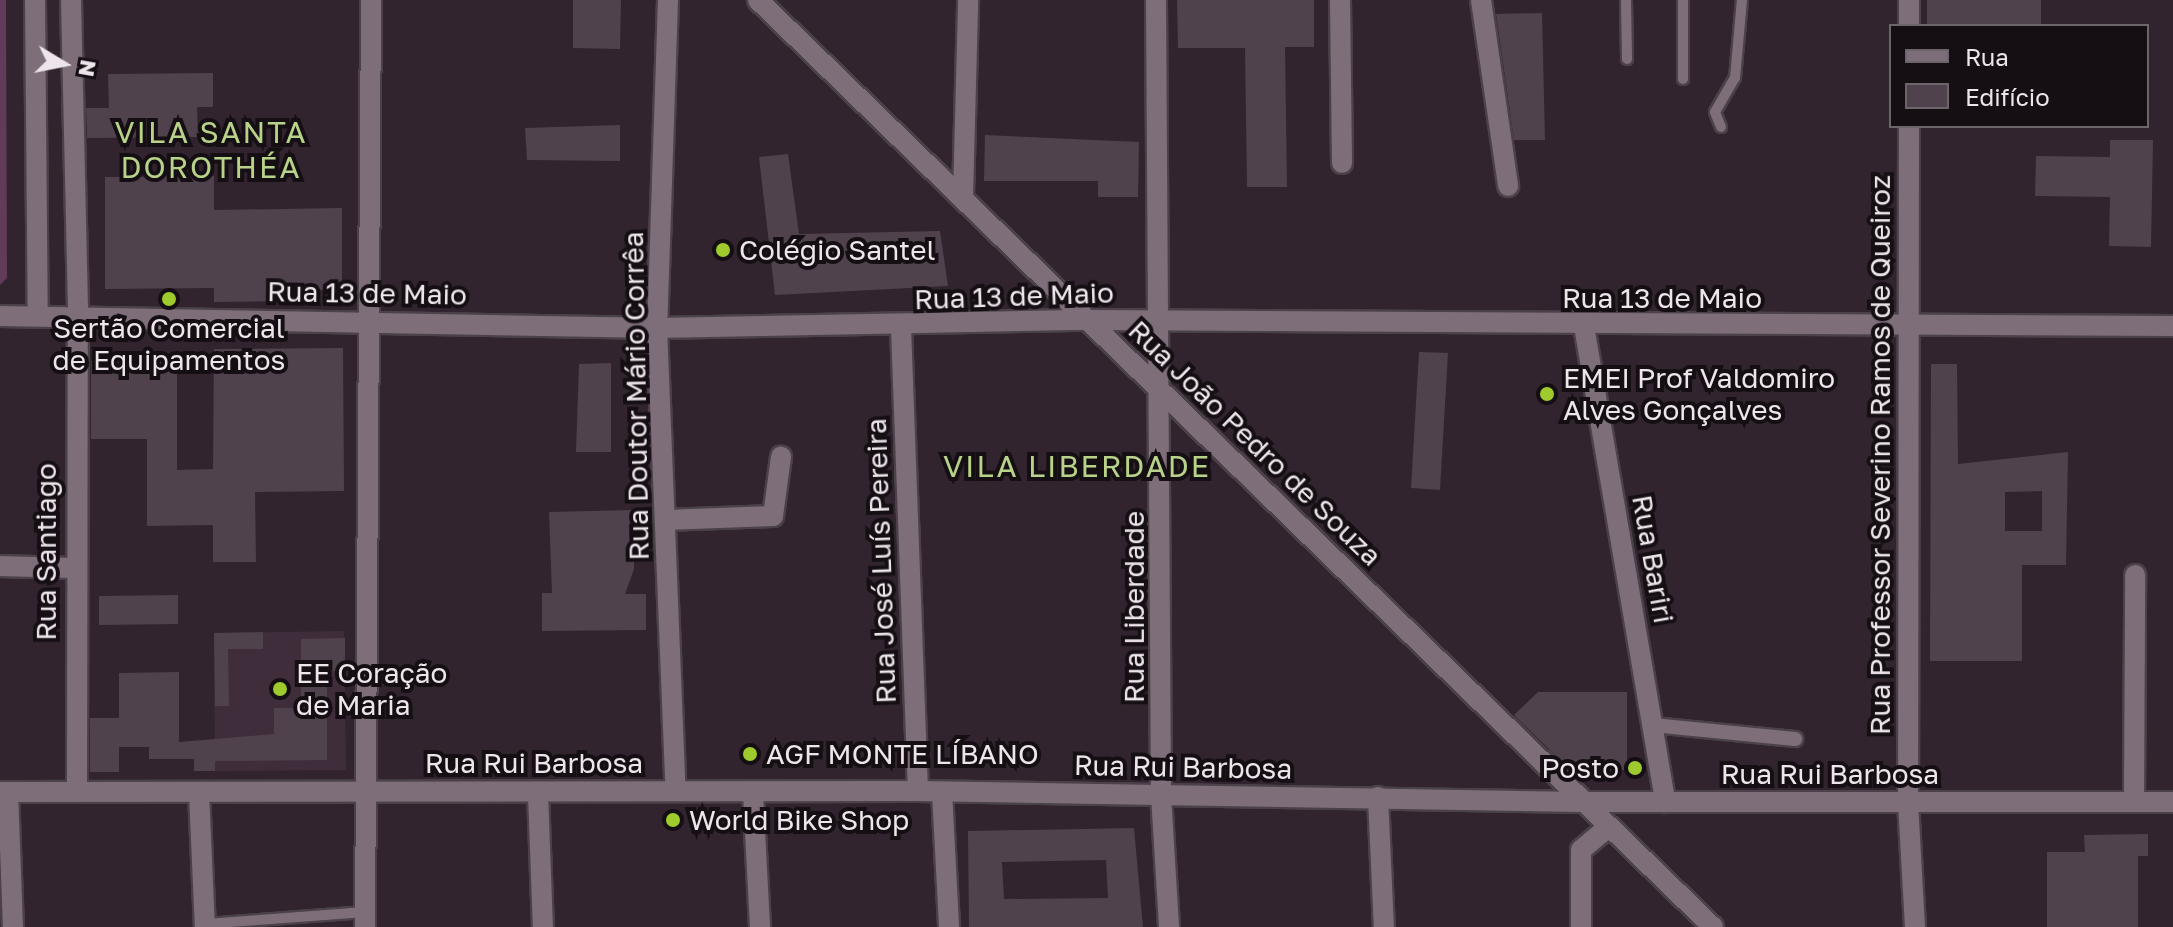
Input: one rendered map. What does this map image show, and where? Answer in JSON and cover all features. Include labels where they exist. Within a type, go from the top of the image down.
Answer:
[{"type":"street","points":[[35,0],[38,316]]},
{"type":"street","name":"Rua Santiago","points":[[71,0],[78,316],[72,568],[77,789]]},
{"type":"street","points":[[364,920],[362,792],[371,321],[371,0]]},
{"type":"street","name":"Rua Doutor Mário Corrêa","points":[[668,0],[657,328],[676,791]]},
{"type":"street","name":"Rua João Pedro de Souza","points":[[758,0],[1713,927]]},
{"type":"street","points":[[963,197],[968,0]]},
{"type":"street","name":"Rua Liberdade","points":[[1156,0],[1162,322],[1161,795],[1169,927]]},
{"type":"street","points":[[1340,0],[1342,163]]},
{"type":"street","points":[[1481,0],[1508,186]]},
{"type":"street","points":[[1909,0],[1909,24]]},
{"type":"street","name":"Rua Professor Severino Ramos de Queiroz","points":[[1909,128],[1908,802],[1911,925]]},
{"type":"street","name":"Rua 13 de Maio","points":[[0,316],[657,328],[901,328],[1089,320],[1584,326],[2173,326]]},
{"type":"street","name":"Rua Bariri","points":[[1584,326],[1665,802]]},
{"type":"street","name":"Rua José Luís Pereira","points":[[901,328],[918,791]]},
{"type":"street","points":[[665,520],[773,516],[781,457]]},
{"type":"street","points":[[0,566],[72,568]]},
{"type":"street","points":[[2134,802],[2135,575]]},
{"type":"street","points":[[1652,725],[1795,739]]},
{"type":"street","name":"Rua Rui Barbosa","points":[[4,792],[77,789],[538,793],[918,791],[1581,802],[2173,802]]},
{"type":"street","points":[[4,792],[13,927]]},
{"type":"street","points":[[199,792],[205,925]]},
{"type":"street","points":[[942,792],[949,927]]},
{"type":"street","points":[[538,793],[543,927]]},
{"type":"street","points":[[753,793],[760,927]]},
{"type":"street","points":[[1378,797],[1384,927]]},
{"type":"street","points":[[1581,927],[1581,850],[1608,827]]},
{"type":"lane","points":[[1626,0],[1627,59]]},
{"type":"lane","points":[[1683,0],[1683,79]]},
{"type":"lane","points":[[1721,127],[1715,112],[1735,78],[1742,0]]},
{"type":"lane","points":[[205,925],[364,920]]},
{"type":"shaded area","points":[[0,0],[6,0],[7,278],[0,285]]},
{"type":"shaded area","name":"EE Coração de Maria","points":[[344,631],[346,770],[215,771],[214,633]]},
{"type":"building","points":[[573,0],[621,0],[620,49],[573,48]]},
{"type":"building","points":[[1177,0],[1314,0],[1314,47],[1285,47],[1287,187],[1247,187],[1245,48],[1178,48]]},
{"type":"building","points":[[1927,0],[2041,0],[2041,24],[1927,24]]},
{"type":"building","points":[[1542,13],[1545,140],[1514,140],[1496,14]]},
{"type":"building","points":[[213,73],[213,107],[197,107],[198,137],[87,138],[86,108],[109,108],[108,74]]},
{"type":"building","points":[[620,125],[620,161],[527,160],[525,128]]},
{"type":"building","points":[[985,135],[1139,142],[1138,197],[1098,197],[1098,181],[984,181]]},
{"type":"building","points":[[2110,140],[2153,140],[2151,247],[2109,246],[2110,197],[2035,196],[2036,156],[2110,157]]},
{"type":"building","points":[[788,154],[799,234],[940,231],[948,286],[775,295],[759,157]]},
{"type":"building","points":[[214,176],[214,210],[342,208],[342,290],[315,290],[315,301],[214,302],[214,288],[105,289],[105,177]]},
{"type":"building","points":[[343,348],[344,491],[255,492],[256,562],[213,562],[213,525],[147,526],[147,439],[91,439],[91,361],[177,360],[177,470],[213,469],[214,349]]},
{"type":"building","points":[[1419,352],[1448,353],[1440,490],[1411,488]]},
{"type":"building","points":[[611,363],[611,452],[576,452],[579,364]]},
{"type":"building","points":[[1931,364],[1957,364],[1958,464],[2068,452],[2066,565],[2022,565],[2022,661],[1930,661]],"holes":[[[2042,491],[2042,531],[2005,531],[2005,492]]]},
{"type":"building","points":[[634,510],[634,569],[625,594],[646,594],[646,630],[542,631],[542,593],[552,593],[549,512]]},
{"type":"building","points":[[178,595],[178,624],[99,625],[99,596]]},
{"type":"building","points":[[263,632],[263,649],[228,649],[229,706],[215,706],[214,633]]},
{"type":"building","points":[[345,638],[345,671],[327,671],[327,760],[215,761],[215,771],[194,771],[194,759],[149,759],[149,747],[119,747],[119,772],[90,772],[90,718],[119,718],[119,673],[179,672],[179,742],[274,734],[274,708],[301,708],[301,639]]},
{"type":"building","points":[[1538,692],[1627,692],[1627,770],[1571,771],[1514,715]]},
{"type":"building","points":[[1134,828],[1143,927],[969,927],[968,831]],"holes":[[[1106,860],[1108,898],[1004,899],[1002,862]]]},
{"type":"building","points":[[2148,834],[2148,856],[2138,856],[2138,927],[2047,927],[2047,852],[2085,852],[2084,835]]},
{"type":"place","name":"Colégio Santel","points":[[723,250]]},
{"type":"place","name":"Sertão Comercial de Equipamentos","points":[[169,299]]},
{"type":"place","name":"EMEI Prof Valdomiro Alves Gonçalves","points":[[1547,394]]},
{"type":"place","name":"EE Coração de Maria","points":[[280,689]]},
{"type":"place","name":"AGF MONTE LÍBANO","points":[[750,754]]},
{"type":"place","name":"Posto","points":[[1635,768]]},
{"type":"place","name":"World Bike Shop","points":[[673,820]]},
{"type":"district","name":"VILA SANTA DOROTHÉA","points":[[211,149]]},
{"type":"district","name":"VILA LIBERDADE","points":[[1077,466]]}]
